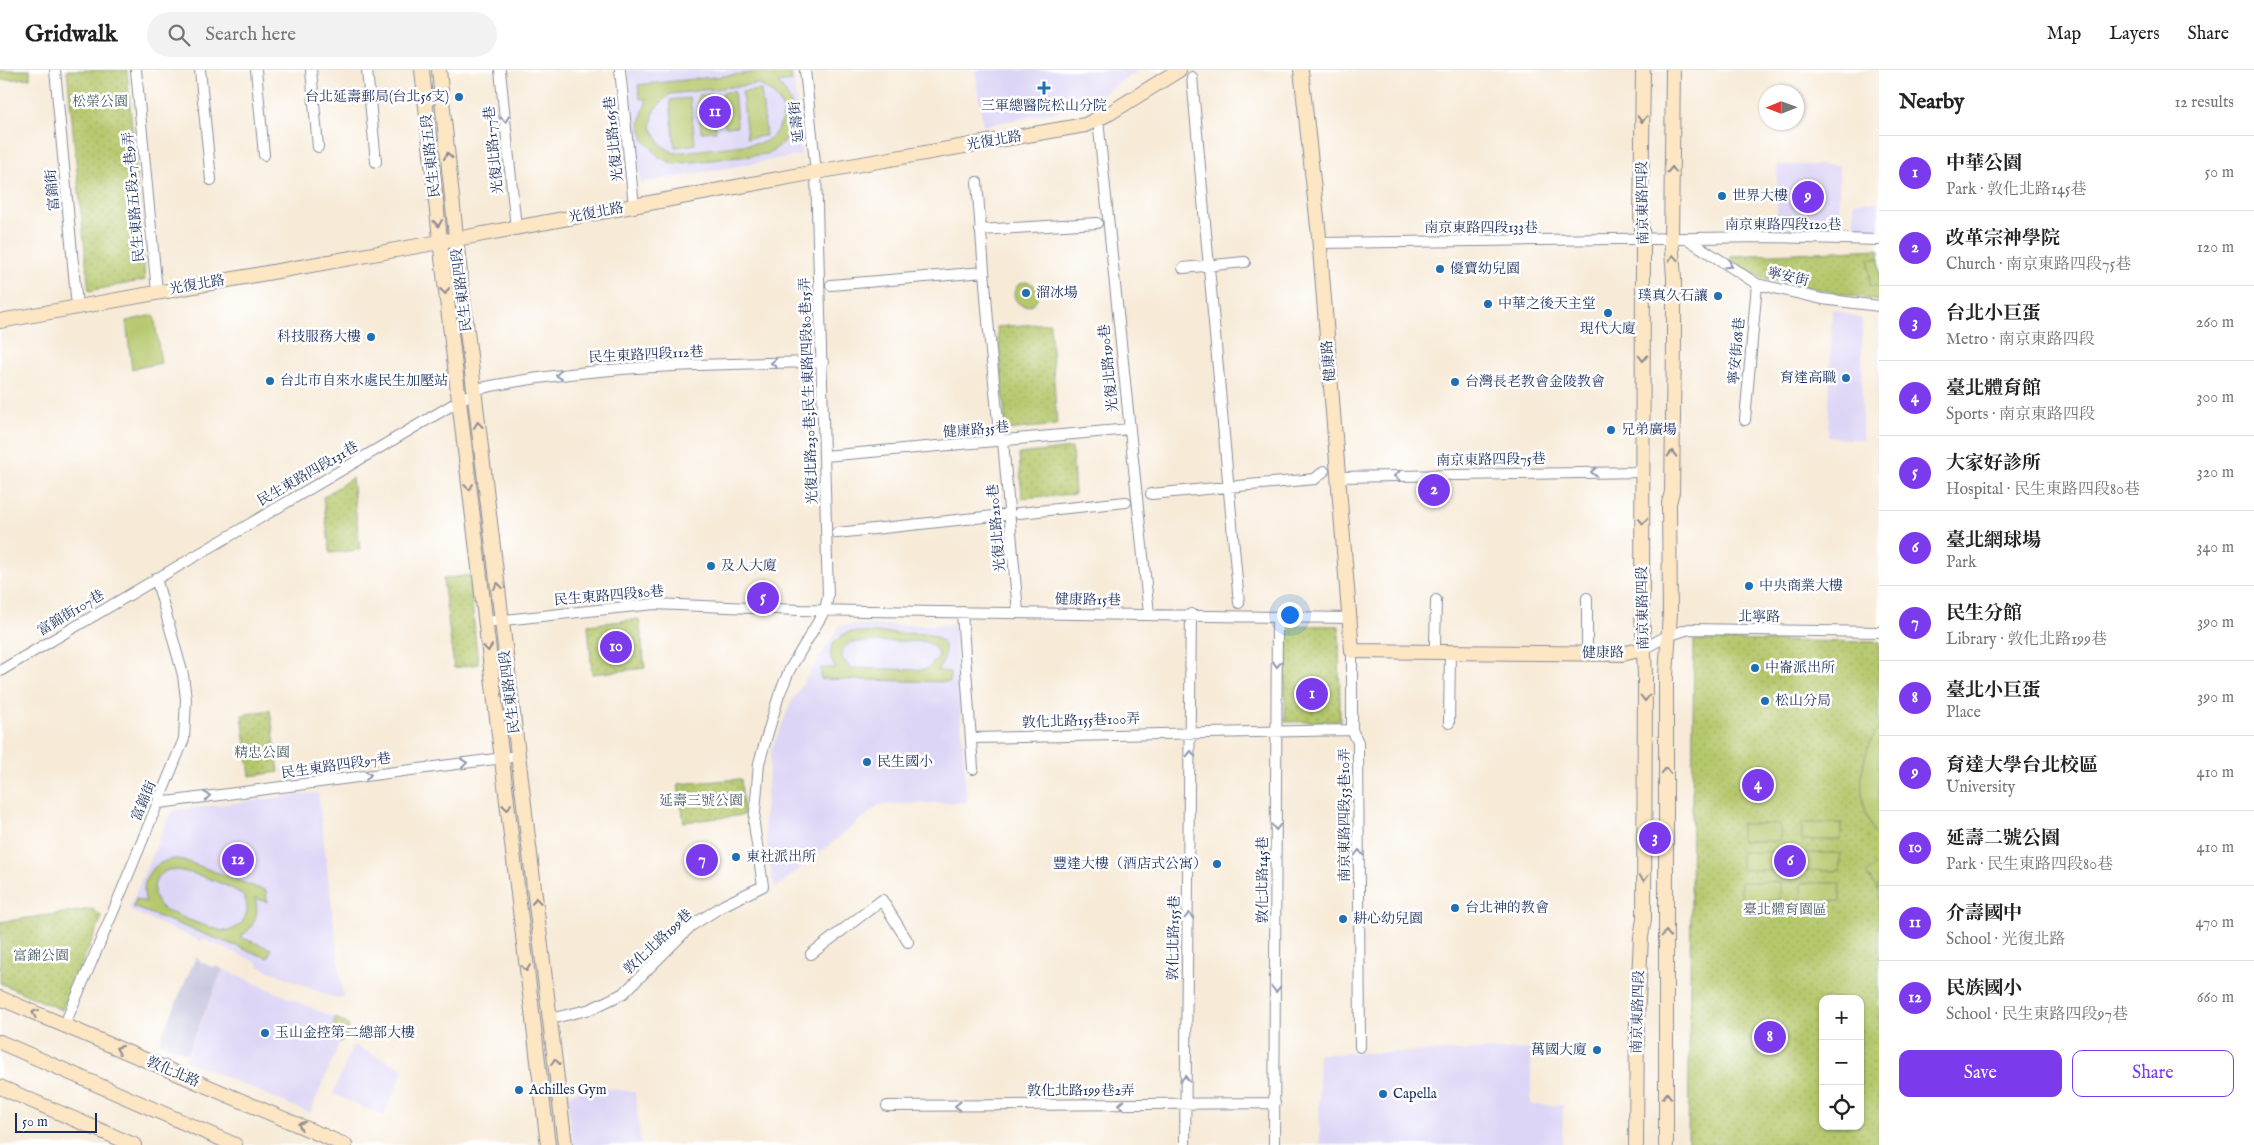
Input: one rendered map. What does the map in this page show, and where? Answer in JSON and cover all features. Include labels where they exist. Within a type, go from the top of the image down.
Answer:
[{"type":"street","name":"富錦街","points":[[55,70],[77,307]]},
{"type":"street","name":"民生東路五段27巷9弄","points":[[136,70],[157,292]]},
{"type":"street","points":[[200,70],[212,180]]},
{"type":"street","points":[[256,70],[264,155]]},
{"type":"street","points":[[311,70],[318,146]]},
{"type":"street","points":[[368,70],[376,162]]},
{"type":"street","name":"民生東路五段","points":[[422,70],[440,242]]},
{"type":"street","name":"民生東路五段","points":[[439,70],[456,239]]},
{"type":"street","name":"光復北路177巷","points":[[500,70],[516,228]]},
{"type":"street","name":"光復北路165巷","points":[[620,70],[634,206]]},
{"type":"street","name":"延壽街","points":[[806,70],[816,172]]},
{"type":"street","name":"光復北路","points":[[0,321],[816,172],[1080,126],[1098,120],[1178,70]]},
{"type":"street","name":"健康路","points":[[1301,70],[1319,243],[1350,618],[1352,730]]},
{"type":"street","name":"南京東路四段","points":[[1636,1145],[1637,1022],[1641,937],[1644,919],[1643,240],[1641,218],[1643,70]]},
{"type":"street","name":"南京東路四段","points":[[1666,1145],[1667,636],[1674,343],[1674,278],[1671,239],[1673,70]]},
{"type":"street","points":[[1192,77],[1239,603]]},
{"type":"street","name":"光復北路190巷","points":[[1098,120],[1149,614]]},
{"type":"street","name":"光復北路230巷;民生東路四段80巷15弄","points":[[816,172],[828,587],[825,610]]},
{"type":"street","name":"光復北路210巷","points":[[977,182],[984,272],[1018,612]]},
{"type":"street","points":[[980,230],[1097,223]]},
{"type":"street","name":"南京東路四段120巷","points":[[1688,239],[1770,237],[1879,240]]},
{"type":"street","name":"民生東路四段","points":[[456,239],[565,1145]]},
{"type":"street","points":[[1643,240],[1688,239]]},
{"type":"street","name":"寧安街","points":[[1688,239],[1757,284],[1822,299],[1879,306]]},
{"type":"street","name":"南京東路四段133巷","points":[[1319,243],[1643,240]]},
{"type":"street","name":"民生東路四段","points":[[440,242],[548,1145]]},
{"type":"street","points":[[1183,268],[1245,262]]},
{"type":"street","points":[[831,285],[984,272]]},
{"type":"street","name":"寧安街68巷","points":[[1745,420],[1757,284]]},
{"type":"street","name":"民生東路四段112巷","points":[[474,392],[481,388],[549,376],[614,369],[822,362]]},
{"type":"street","name":"民生東路四段131巷","points":[[156,578],[474,392]]},
{"type":"street","name":"健康路35巷","points":[[825,456],[1001,437],[1130,429]]},
{"type":"street","points":[[1150,494],[1315,479],[1324,471]]},
{"type":"street","name":"南京東路四段75巷","points":[[1339,477],[1643,472]]},
{"type":"street","points":[[1019,513],[1126,502]]},
{"type":"street","points":[[836,533],[1003,515]]},
{"type":"street","name":"富錦街","points":[[64,1026],[184,740],[186,699],[183,674],[156,578]]},
{"type":"street","name":"富錦街107巷","points":[[0,671],[156,578]]},
{"type":"street","points":[[1587,598],[1587,646]]},
{"type":"street","points":[[1436,600],[1436,644]]},
{"type":"street","name":"民生東路四段80巷","points":[[485,622],[654,604],[825,610]]},
{"type":"street","name":"健康路15巷","points":[[825,610],[1191,614],[1350,618]]},
{"type":"street","name":"敦化北路199巷","points":[[550,1019],[591,1009],[624,993],[692,926],[724,905],[763,886],[754,824],[759,762],[770,721],[790,668],[825,610]]},
{"type":"street","points":[[962,612],[973,769]]},
{"type":"street","name":"敦化北路155巷","points":[[1185,1145],[1191,614]]},
{"type":"street","name":"敦化北路145巷","points":[[1274,1145],[1277,616]]},
{"type":"street","name":"北寧路","points":[[1644,649],[1667,636],[1689,629],[1879,632]]},
{"type":"street","name":"健康路","points":[[1352,652],[1622,654],[1644,649]]},
{"type":"street","points":[[1449,723],[1450,652]]},
{"type":"street","points":[[1191,732],[1352,730]]},
{"type":"street","name":"南京東路四段53巷10弄","points":[[1352,730],[1358,742],[1360,1047]]},
{"type":"street","name":"敦化北路155巷100弄","points":[[972,738],[1191,732]]},
{"type":"street","name":"民生東路四段97巷","points":[[159,803],[518,756]]},
{"type":"street","points":[[811,954],[882,900],[908,942]]},
{"type":"street","name":"敦化北路","points":[[0,998],[345,1145]]},
{"type":"street","points":[[0,1042],[235,1145]]},
{"type":"street","points":[[0,1088],[134,1145]]},
{"type":"street","name":"敦化北路199巷2弄","points":[[887,1106],[1275,1103]]},
{"type":"shaded area","points":[[628,70],[793,70],[801,155],[641,183]]},
{"type":"shaded area","name":"三軍總醫院松山分院","points":[[975,70],[1139,70],[1083,106],[983,126]]},
{"type":"shaded area","points":[[1777,165],[1839,165],[1839,230],[1777,229]]},
{"type":"shaded area","points":[[1854,202],[1879,202],[1879,232],[1854,232]]},
{"type":"shaded area","name":"育達高職","points":[[1832,309],[1862,319],[1862,440],[1828,437]]},
{"type":"shaded area","points":[[1878,318],[1879,472],[1877,472]]},
{"type":"shaded area","name":"民生國小","points":[[840,625],[954,625],[967,802],[879,805],[776,888],[772,879],[764,822],[771,751],[791,703]]},
{"type":"shaded area","points":[[318,793],[343,997],[334,998],[258,966],[259,963],[203,939],[201,941],[132,912],[130,906],[170,814],[175,810]]},
{"type":"shaded area","points":[[196,957],[201,962],[212,967],[216,966],[223,969],[187,1054],[159,1042]]},
{"type":"shaded area","points":[[223,969],[348,1024],[349,1031],[340,1042],[310,1113],[185,1060]]},
{"type":"shaded area","points":[[353,1045],[404,1069],[384,1116],[333,1094]]},
{"type":"shaded area","points":[[1531,1049],[1531,1105],[1563,1105],[1562,1145],[1320,1145],[1318,1054]]},
{"type":"shaded area","points":[[605,1088],[635,1092],[641,1145],[573,1145],[567,1095]]},
{"type":"green space","points":[[0,70],[30,70],[30,78],[0,80]]},
{"type":"green space","name":"松榮公園","points":[[67,70],[127,70],[145,280],[89,291]]},
{"type":"green space","points":[[790,70],[792,81],[778,83],[790,102],[793,122],[785,140],[767,154],[674,164],[659,157],[644,140],[640,126],[647,99],[640,99],[638,85]],"holes":[[[756,84],[773,94],[784,111],[777,130],[767,141],[674,153],[661,145],[651,127],[654,110],[670,94]]]},
{"type":"green space","points":[[761,90],[766,136],[747,138],[742,92]]},
{"type":"green space","points":[[734,91],[737,126],[725,127],[722,93]]},
{"type":"green space","points":[[712,94],[716,131],[701,132],[698,95]]},
{"type":"green space","points":[[690,98],[695,144],[675,147],[670,100]]},
{"type":"green space","points":[[1879,249],[1879,301],[1761,278],[1730,260],[1732,256]]},
{"type":"green space","points":[[1869,259],[1879,259],[1879,286],[1870,286]]},
{"type":"green space","name":"溜冰場","points":[[1026,282],[1031,283],[1037,289],[1037,299],[1031,305],[1026,306],[1021,305],[1015,299],[1014,294],[1015,289],[1021,283]]},
{"type":"green space","points":[[154,315],[161,363],[132,369],[126,321]]},
{"type":"green space","points":[[1050,323],[1057,425],[1006,430],[997,327]]},
{"type":"green space","points":[[1072,448],[1075,494],[1022,498],[1019,454]]},
{"type":"green space","points":[[352,478],[360,550],[330,553],[323,497]]},
{"type":"green space","points":[[469,575],[478,664],[454,668],[443,579]]},
{"type":"green space","points":[[639,619],[645,668],[592,674],[588,625]]},
{"type":"green space","points":[[1284,625],[1339,626],[1340,721],[1285,722]]},
{"type":"green space","points":[[849,632],[928,634],[935,637],[940,640],[945,649],[943,660],[937,671],[950,672],[950,682],[821,679],[821,668],[836,668],[832,662],[831,651],[835,642]],"holes":[[[921,641],[934,647],[939,656],[929,668],[921,670],[850,668],[842,658],[843,648],[851,642]]]},
{"type":"green space","name":"臺北體育園區","points":[[1694,640],[1879,642],[1879,1145],[1688,1145]]},
{"type":"green space","name":"精忠公園","points":[[270,710],[279,772],[250,776],[242,715]]},
{"type":"green space","points":[[1879,727],[1879,841],[1866,813],[1861,784],[1866,755]]},
{"type":"green space","name":"延壽三號公園","points":[[741,779],[744,815],[684,822],[678,784]]},
{"type":"green space","points":[[1802,823],[1841,823],[1841,840],[1802,840]]},
{"type":"green space","points":[[1741,824],[1780,824],[1780,841],[1741,841]]},
{"type":"green space","points":[[1741,852],[1780,852],[1781,870],[1741,870]]},
{"type":"green space","points":[[1801,853],[1840,853],[1840,871],[1801,870]]},
{"type":"green space","points":[[183,860],[266,891],[267,902],[255,898],[257,910],[255,920],[240,937],[271,949],[268,958],[133,907],[136,899],[146,902],[144,886],[149,873],[160,863]],"holes":[[[168,870],[207,878],[238,892],[243,896],[246,903],[246,916],[243,921],[232,929],[226,931],[219,930],[181,917],[162,908],[155,898],[155,884],[163,873]]]},
{"type":"green space","points":[[1879,862],[1879,890],[1866,874]]},
{"type":"green space","points":[[1741,882],[1780,882],[1780,900],[1741,901]]},
{"type":"green space","points":[[1801,883],[1840,883],[1840,901],[1801,901]]},
{"type":"green space","name":"富錦公園","points":[[92,909],[102,917],[62,1010],[0,983],[0,922]]},
{"type":"green space","points":[[335,1018],[345,1022],[349,1027],[346,1037],[340,1042],[341,1036],[332,1033]]},
{"type":"place","name":"三軍總醫院松山分院","points":[[1044,88]]},
{"type":"place","name":"台北延壽郵局(台北56支)","points":[[459,97]]},
{"type":"place","name":"介壽國中","points":[[715,112]]},
{"type":"place","name":"世界大樓","points":[[1722,196]]},
{"type":"place","name":"育達大學台北校區","points":[[1808,197]]},
{"type":"place","name":"優寶幼兒園","points":[[1440,269]]},
{"type":"place","name":"溜冰場","points":[[1026,293]]},
{"type":"place","name":"璞真久石讓","points":[[1718,296]]},
{"type":"place","name":"中華之後天主堂","points":[[1488,304]]},
{"type":"place","name":"現代大廈","points":[[1608,313]]},
{"type":"place","name":"科技服務大樓","points":[[371,337]]},
{"type":"place","name":"育達高職","points":[[1846,378]]},
{"type":"place","name":"台北市自來水處民生加壓站","points":[[270,381]]},
{"type":"place","name":"台灣長老教會金陵教會","points":[[1455,382]]},
{"type":"place","name":"兄弟廣場","points":[[1611,430]]},
{"type":"place","name":"改革宗神學院","points":[[1434,490]]},
{"type":"place","name":"及人大廈","points":[[711,566]]},
{"type":"place","name":"中央商業大樓","points":[[1749,586]]},
{"type":"place","name":"大家好診所","points":[[763,598]]},
{"type":"place","name":"延壽二號公園","points":[[616,647]]},
{"type":"place","name":"中崙派出所","points":[[1755,668]]},
{"type":"place","name":"中華公園","points":[[1312,694]]},
{"type":"place","name":"松山分局","points":[[1765,701]]},
{"type":"place","name":"民生國小","points":[[867,762]]},
{"type":"place","name":"臺北體育館","points":[[1758,785]]},
{"type":"place","name":"台北小巨蛋","points":[[1655,838]]},
{"type":"place","name":"東社派出所","points":[[736,857]]},
{"type":"place","name":"民族國小","points":[[238,860]]},
{"type":"place","name":"民生分館","points":[[702,860]]},
{"type":"place","name":"臺北網球場","points":[[1790,861]]},
{"type":"place","name":"豐達大樓（酒店式公寓）","points":[[1217,864]]},
{"type":"place","name":"台北神的教會","points":[[1455,908]]},
{"type":"place","name":"耕心幼兒園","points":[[1343,919]]},
{"type":"place","name":"玉山金控第二總部大樓","points":[[265,1033]]},
{"type":"place","name":"臺北小巨蛋","points":[[1770,1037]]},
{"type":"place","name":"萬國大廈","points":[[1597,1050]]},
{"type":"place","name":"Achilles Gym","points":[[519,1090]]},
{"type":"place","name":"Capella","points":[[1383,1094]]}]
